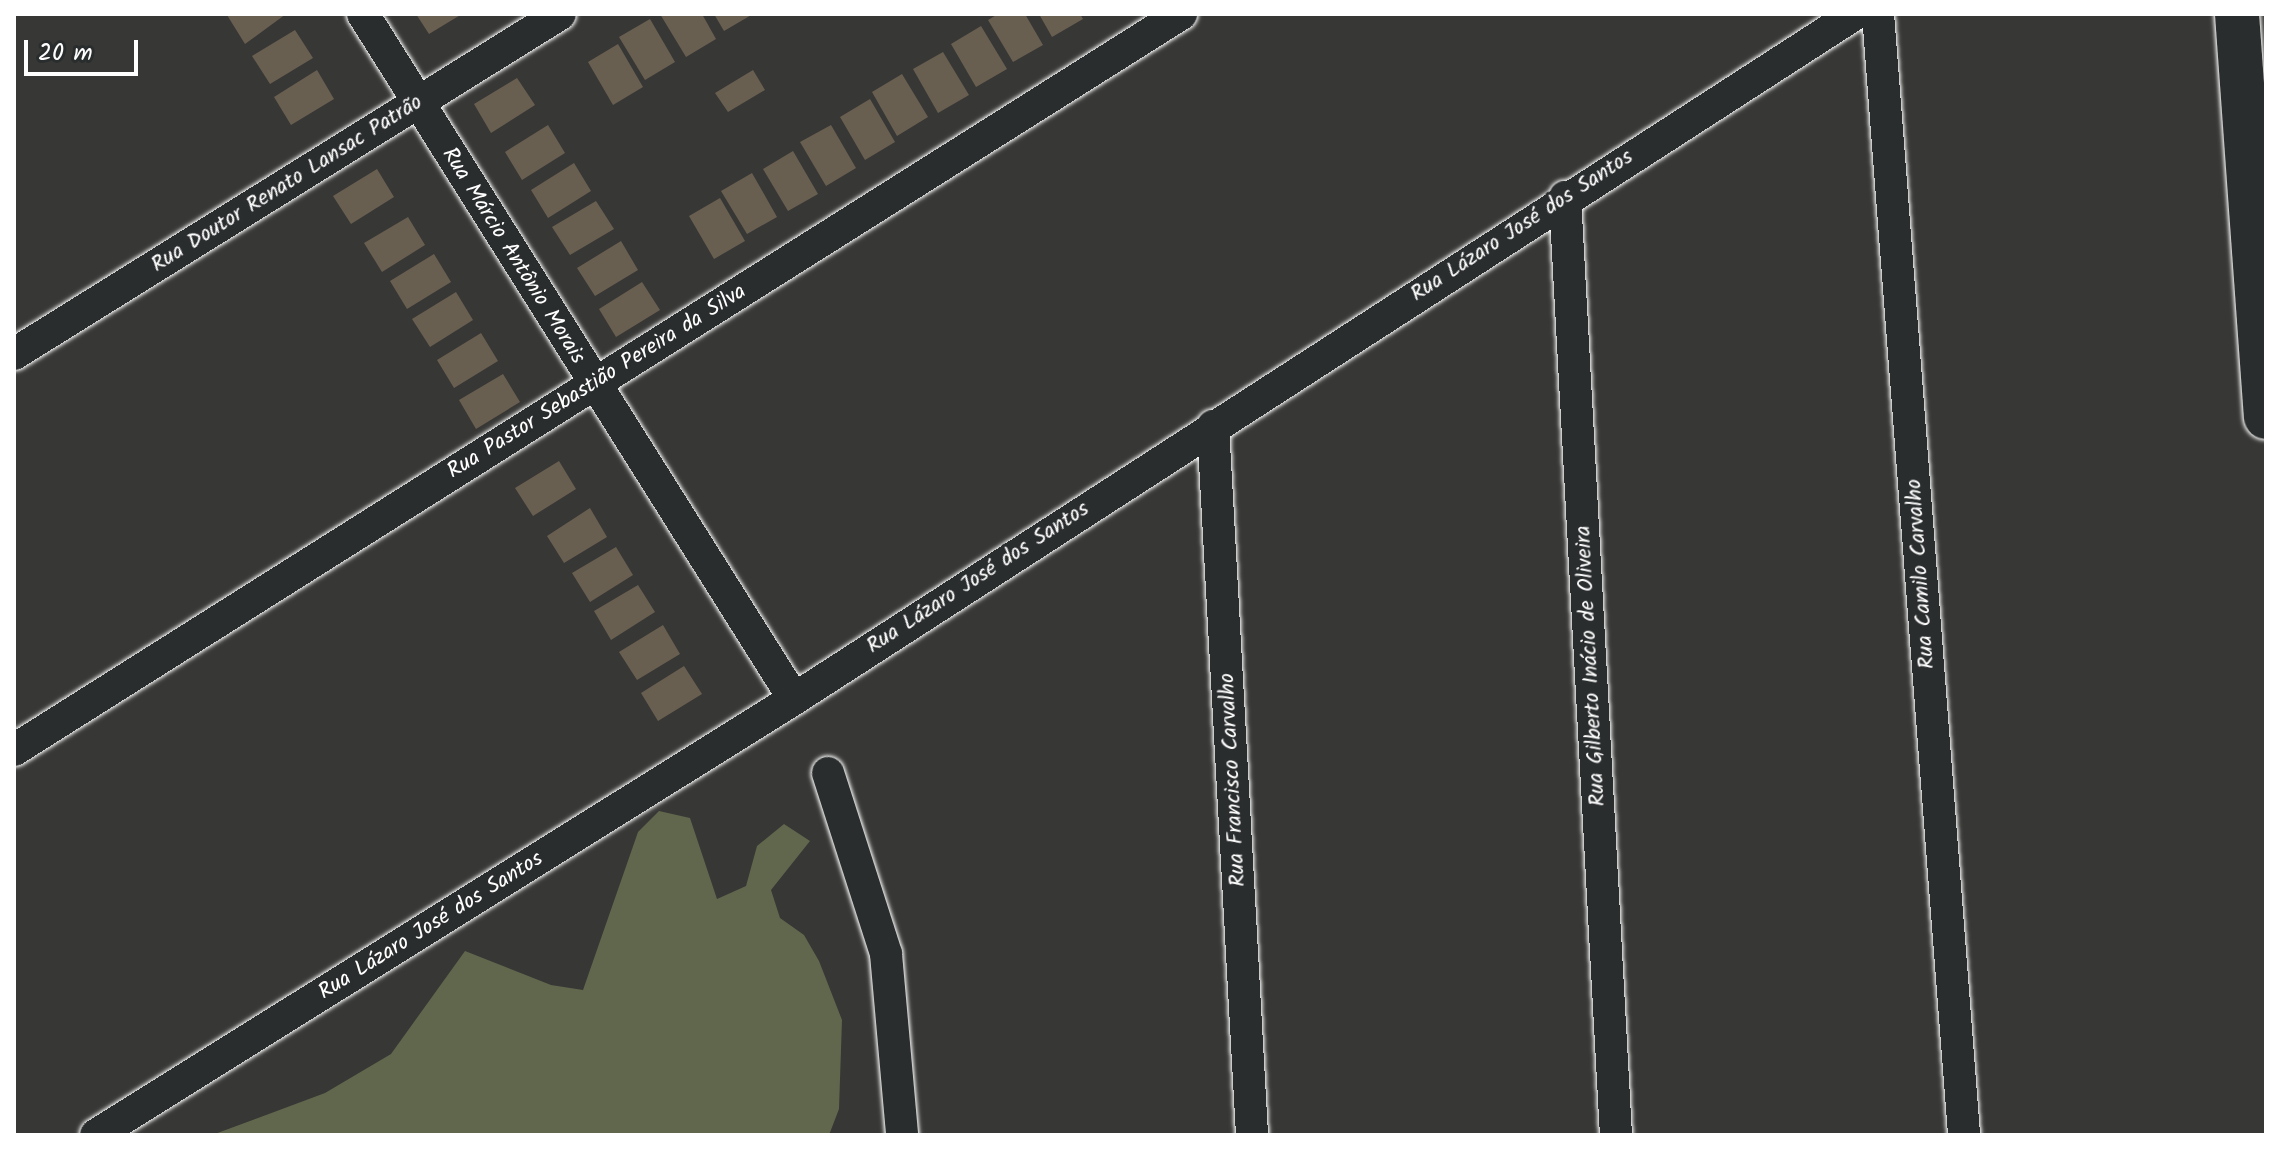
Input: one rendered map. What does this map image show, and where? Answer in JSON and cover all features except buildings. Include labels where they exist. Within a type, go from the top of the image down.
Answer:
[{"type":"street","name":"Rua Márcio Antônio Morais","points":[[363,14],[416,103],[794,699]]},
{"type":"street","name":"Rua Doutor Renato Lansac Patrão","points":[[14,354],[560,14]]},
{"type":"street","name":"Rua Pastor Sebastião Pereira da Silva","points":[[14,750],[1181,14]]},
{"type":"street","name":"Rua Lázaro José dos Santos","points":[[96,1135],[794,699],[1565,197],[1855,14]]},
{"type":"street","name":"Rua Camilo Carvalho","points":[[1878,14],[1964,1135]]},
{"type":"street","points":[[2237,14],[2266,417]]},
{"type":"street","name":"Rua Gilberto Inácio de Oliveira","points":[[1565,197],[1616,1135]]},
{"type":"street","name":"Rua Francisco Carvalho","points":[[1213,426],[1252,1135]]},
{"type":"street","points":[[828,773],[886,954],[902,1135]]},
{"type":"green space","points":[[659,811],[690,818],[717,899],[746,886],[757,846],[784,824],[810,841],[771,890],[780,918],[804,935],[819,961],[842,1020],[839,1109],[829,1135],[212,1135],[325,1093],[391,1054],[465,951],[551,985],[583,990],[638,832]]}]
